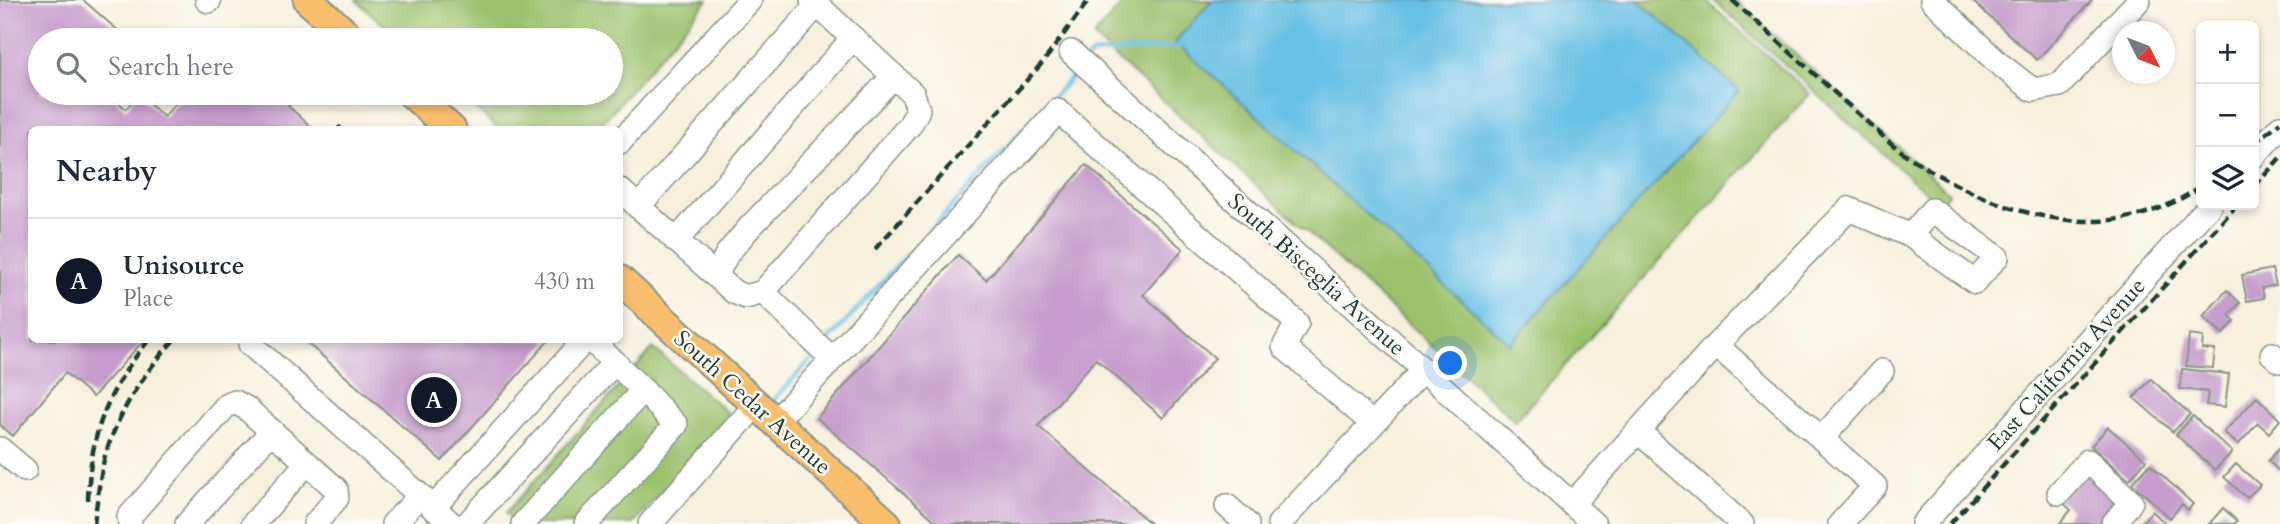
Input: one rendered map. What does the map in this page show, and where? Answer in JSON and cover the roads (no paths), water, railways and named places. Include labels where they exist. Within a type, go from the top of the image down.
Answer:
[{"type":"main road","points":[[308,0],[340,28]]},
{"type":"main road","points":[[424,105],[448,126]]},
{"type":"main road","name":"South Cedar Avenue","points":[[623,290],[766,413],[887,524]]},
{"type":"street","points":[[623,139],[750,0]]},
{"type":"street","points":[[1932,0],[1998,62],[2033,90],[2060,85],[2139,0]]},
{"type":"street","points":[[623,193],[638,207],[734,292],[746,297],[763,292],[910,125],[918,110],[914,94],[814,2],[638,207]]},
{"type":"street","points":[[676,240],[853,38]]},
{"type":"street","name":"South Bisceglia Avenue","points":[[1070,52],[1594,524]]},
{"type":"street","points":[[716,276],[727,254],[749,228],[894,76]]},
{"type":"street","points":[[650,524],[766,413],[831,358],[1058,111],[1297,323],[1284,348],[1373,424]]},
{"type":"street","points":[[2259,150],[2280,127]]},
{"type":"street","points":[[1572,504],[1716,345],[1849,209],[1911,236]]},
{"type":"street","name":"East California Avenue","points":[[1923,524],[2206,210]]},
{"type":"street","points":[[763,292],[831,358]]},
{"type":"street","points":[[393,524],[426,502],[582,343]]},
{"type":"street","points":[[586,524],[676,425],[594,343]]},
{"type":"street","points":[[250,344],[452,524]]},
{"type":"street","points":[[1716,345],[1875,486],[1840,524]]},
{"type":"street","points":[[467,524],[615,362]]},
{"type":"street","points":[[1279,524],[1423,370]]},
{"type":"street","points":[[1822,439],[1882,371]]},
{"type":"street","points":[[523,524],[643,390]]},
{"type":"street","points":[[130,524],[129,517],[226,406],[236,402],[336,489],[337,498],[315,524]]},
{"type":"street","points":[[187,524],[272,431]]},
{"type":"street","points":[[1638,431],[1742,524]]},
{"type":"street","points":[[0,450],[24,470]]},
{"type":"street","points":[[2059,493],[2088,461],[2131,502],[2113,524]]},
{"type":"street","points":[[253,524],[307,463]]},
{"type":"street","points":[[1227,506],[1247,524]]},
{"type":"water","points":[[1212,0],[1638,0],[1739,91],[1510,344],[1175,42]]},
{"type":"waterway","points":[[1088,58],[1092,54],[1182,46]]},
{"type":"waterway","points":[[825,344],[1078,70]]},
{"type":"waterway","points":[[771,403],[817,353]]},
{"type":"railway","points":[[875,249],[1044,61],[1089,0]]},
{"type":"railway","points":[[1732,0],[1898,149],[1950,181],[1985,198],[2020,211],[2057,219],[2094,221],[2131,217],[2166,206],[2196,189]]},
{"type":"railway","points":[[2259,140],[2280,122]]},
{"type":"railway","points":[[2259,181],[2280,158]]},
{"type":"railway","points":[[1950,524],[2233,210]]},
{"type":"railway","points":[[88,500],[92,454],[104,414],[122,377],[147,343]]},
{"type":"railway","points":[[94,524],[99,484],[109,443],[123,411],[141,381],[171,343]]},
{"type":"place","name":"Unisource","points":[[434,400]]}]
